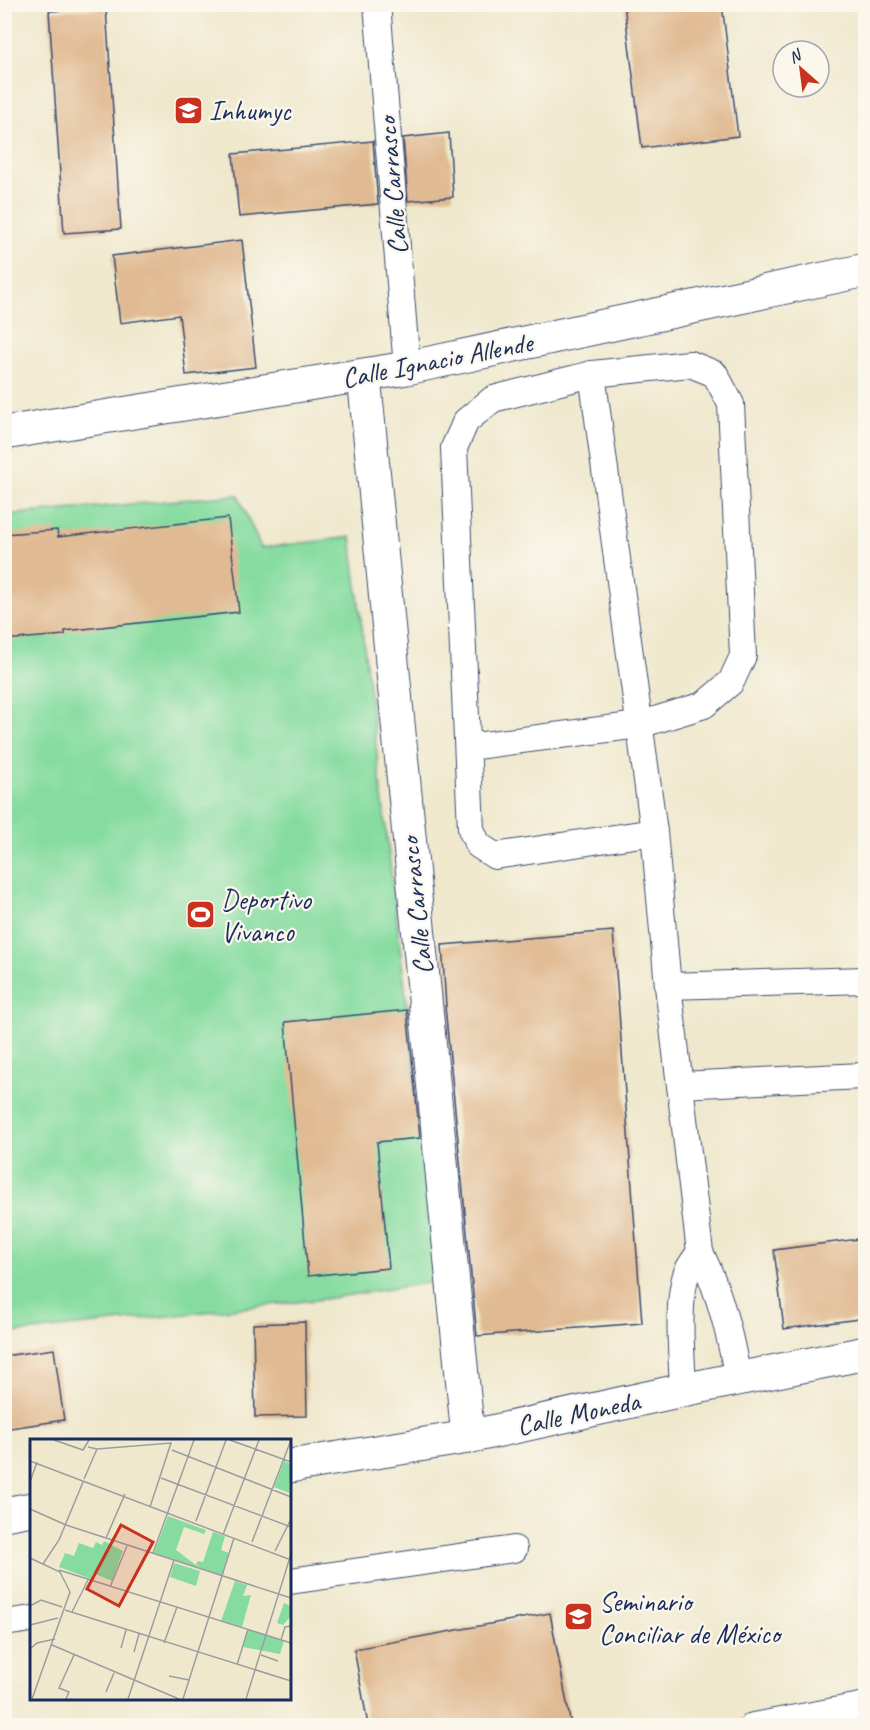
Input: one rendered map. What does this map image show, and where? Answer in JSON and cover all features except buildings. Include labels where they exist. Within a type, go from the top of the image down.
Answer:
[{"type":"street","name":"Calle Ignacio Allende","points":[[4,434],[407,368],[866,270]]},
{"type":"street","name":"Calle Carrasco","points":[[364,376],[468,1437]]},
{"type":"street","name":"Calle Moneda","points":[[291,1466],[468,1437],[866,1353]]},
{"type":"street","points":[[4,1514],[30,1509]]},
{"type":"lane","name":"Calle Carrasco","points":[[378,4],[407,368]]},
{"type":"lane","points":[[468,747],[639,725],[704,705],[731,682],[743,656],[731,404],[715,374],[690,364],[592,374],[493,399],[466,421],[454,448],[471,829],[478,846],[495,856],[654,832]]},
{"type":"lane","points":[[592,374],[654,832],[668,986],[700,1252],[715,1285],[732,1343],[738,1379]]},
{"type":"lane","points":[[668,986],[866,980]]},
{"type":"lane","points":[[680,1084],[862,1076]]},
{"type":"lane","points":[[683,1390],[681,1337],[683,1290],[688,1270],[700,1252]]},
{"type":"lane","points":[[291,1581],[514,1549]]},
{"type":"lane","points":[[4,1623],[30,1618]]},
{"type":"lane","points":[[753,1725],[866,1705]]},
{"type":"green space","name":"Deportivo Vivanco","points":[[238,495],[261,548],[351,537],[440,1281],[324,1299],[5,1334],[5,515]]},
{"type":"place","name":"Inhumyc","points":[[188,110]]},
{"type":"place","name":"Deportivo Vivanco","points":[[200,915]]},
{"type":"place","name":"Seminario Conciliar de México","points":[[578,1617]]}]
